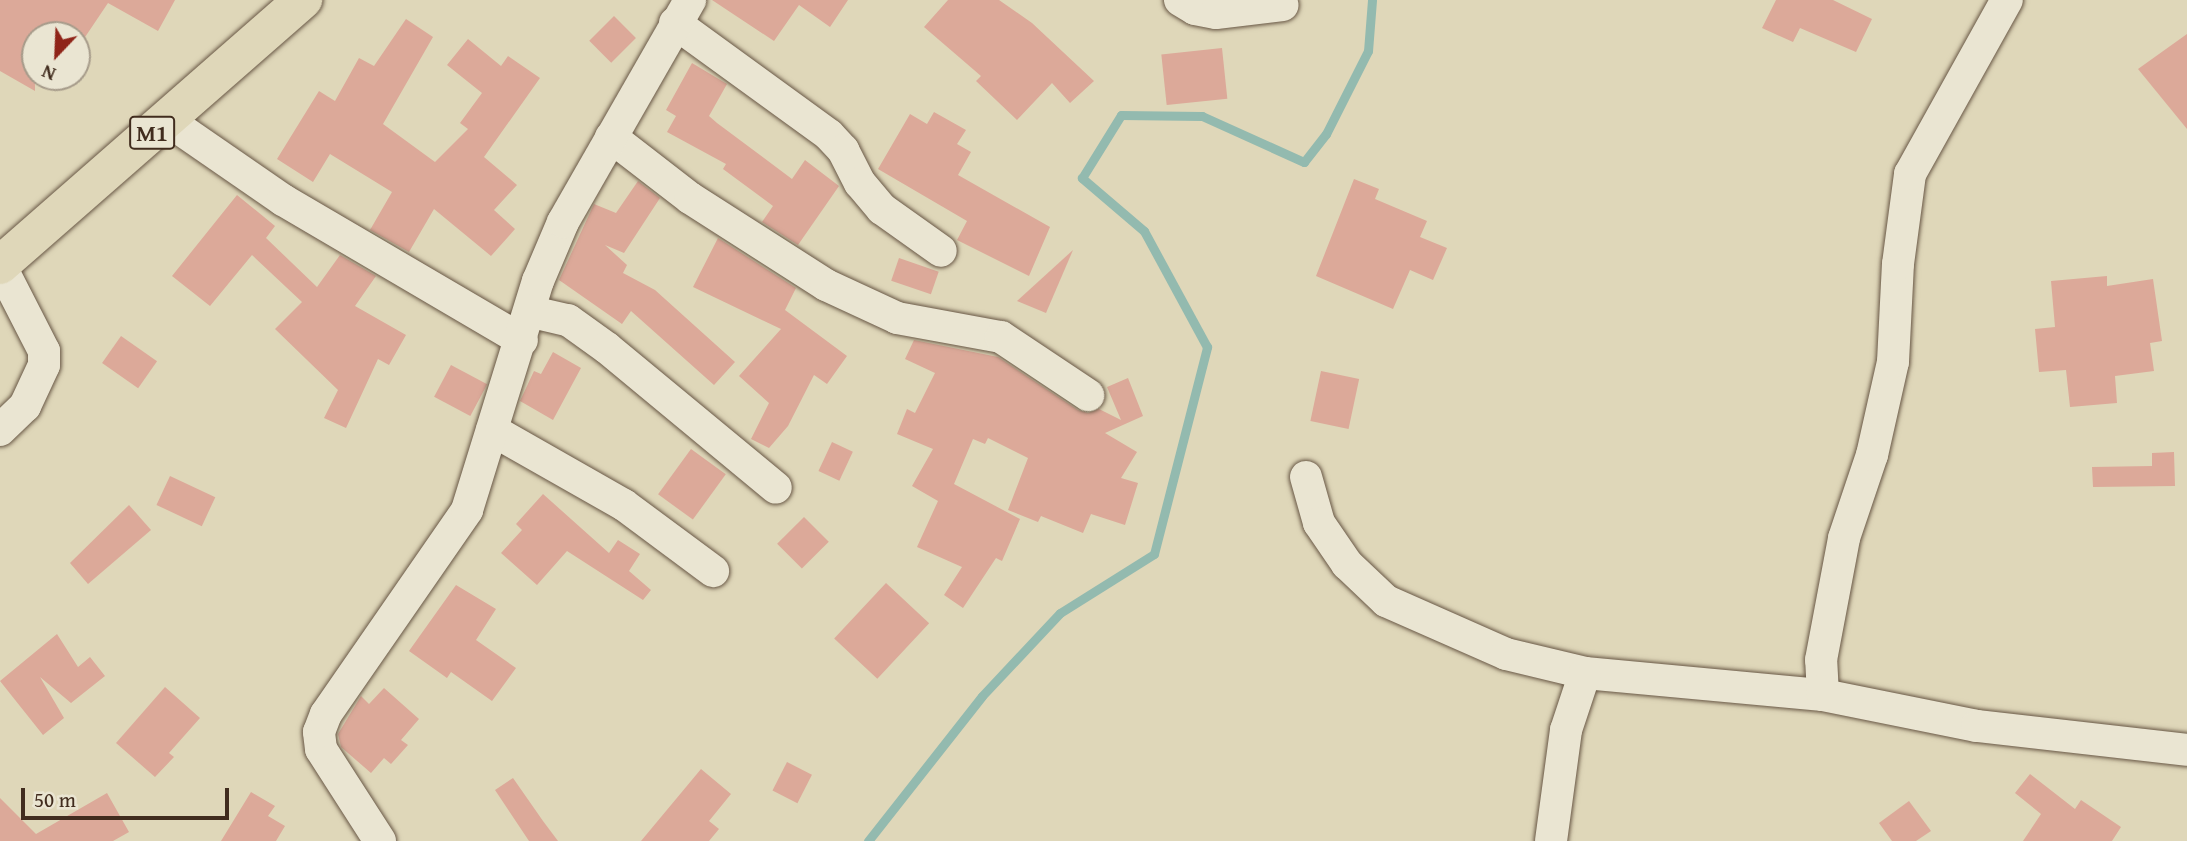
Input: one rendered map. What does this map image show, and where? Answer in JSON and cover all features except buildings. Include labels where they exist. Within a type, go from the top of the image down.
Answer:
[{"type":"highway","name":"M1","points":[[0,265],[303,0]]},
{"type":"street","points":[[1180,0],[1195,9],[1216,13],[1283,5]]},
{"type":"street","points":[[1823,695],[1821,660],[1841,552],[1872,455],[1894,362],[1898,264],[1910,174],[2007,0]]},
{"type":"street","points":[[380,841],[328,764],[320,733],[326,713],[467,510],[527,326],[538,281],[563,222],[683,12],[829,135],[843,150],[860,183],[882,209],[941,251]]},
{"type":"street","points":[[167,120],[284,200],[527,326],[568,320],[607,348],[776,488]]},
{"type":"street","points":[[611,137],[690,198],[826,285],[897,318],[1000,337],[1088,396]]},
{"type":"street","points":[[0,265],[44,351],[44,365],[25,405],[0,430]]},
{"type":"street","points":[[492,430],[624,505],[713,571]]},
{"type":"street","points":[[1306,477],[1319,523],[1347,564],[1386,601],[1506,654],[1585,673],[1823,695],[1977,726],[2187,750]]},
{"type":"street","points":[[1551,841],[1566,730],[1585,673]]},
{"type":"waterway","points":[[868,841],[982,696],[1060,613],[1154,554],[1207,347],[1144,231],[1082,178],[1121,115],[1202,116],[1304,162],[1326,134],[1368,51],[1372,0]]}]
